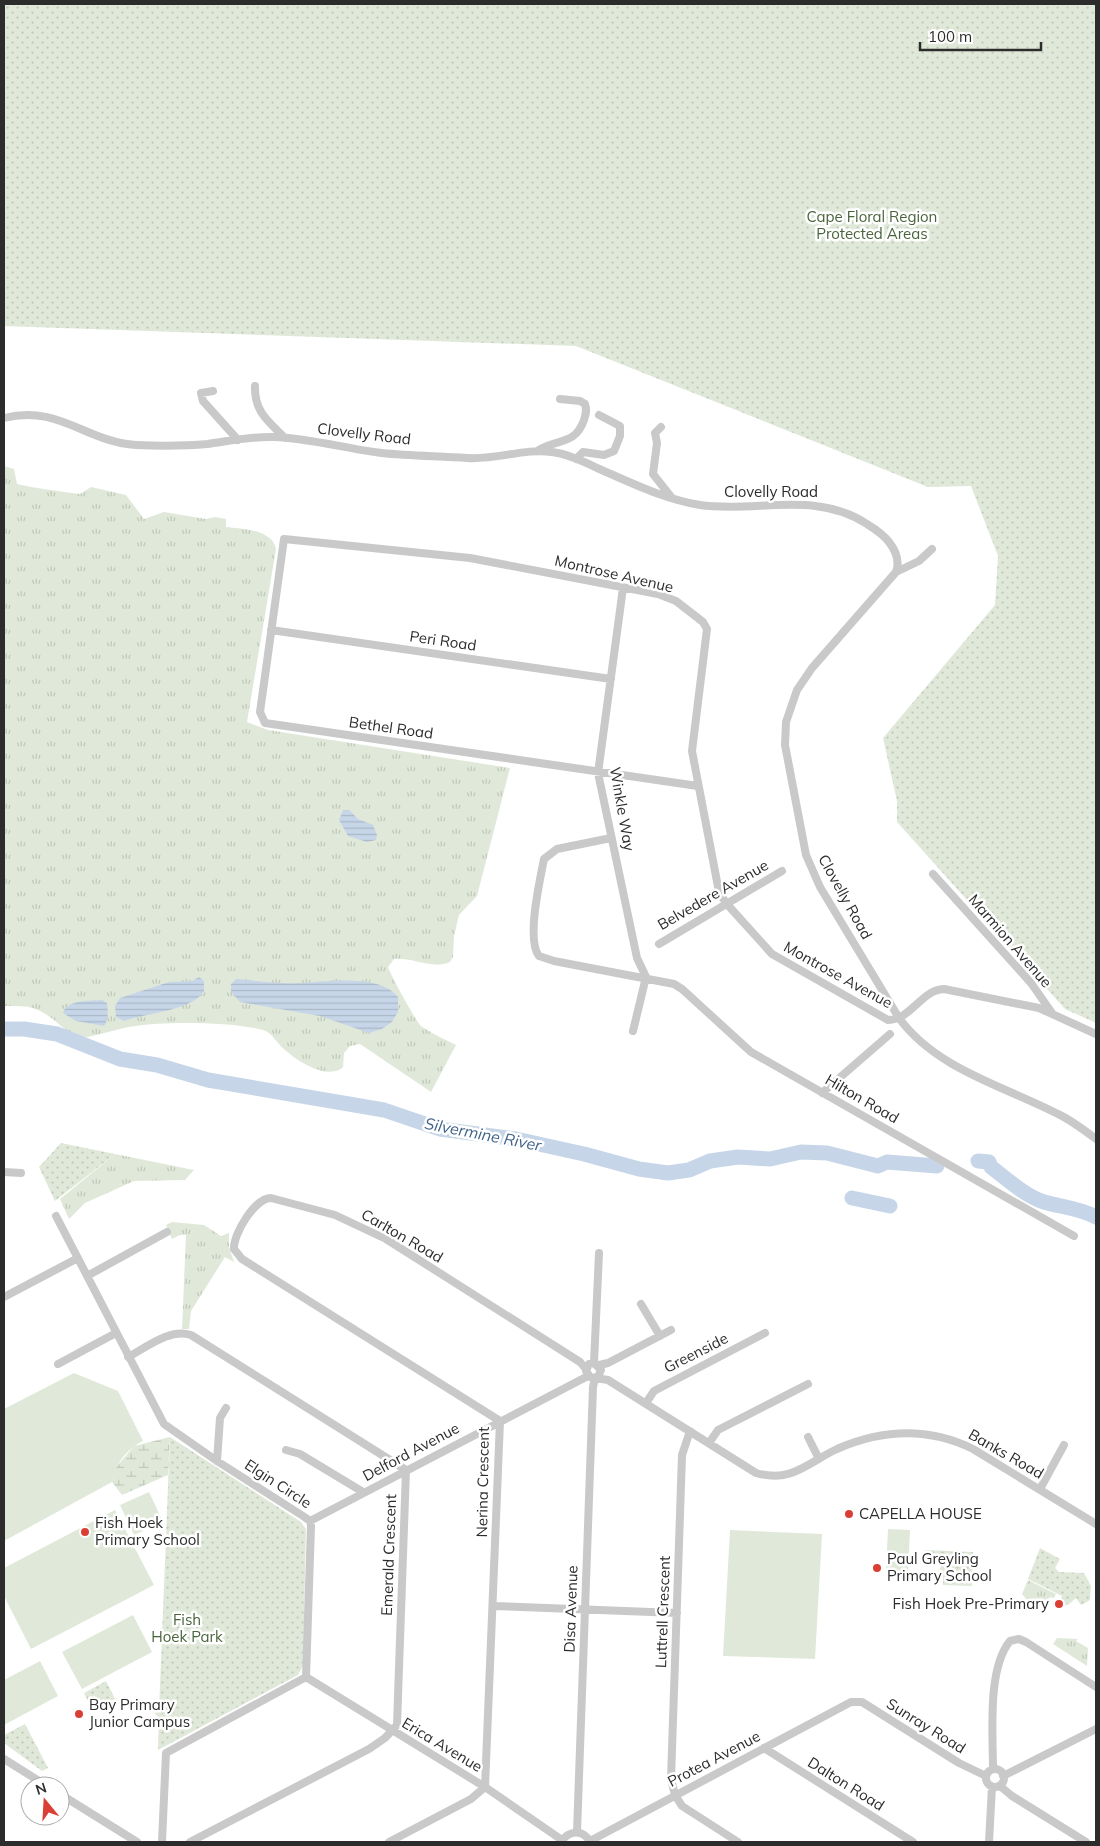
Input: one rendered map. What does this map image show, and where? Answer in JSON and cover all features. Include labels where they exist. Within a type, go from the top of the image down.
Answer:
[{"type":"street","points":[[255,386],[257,404],[263,417],[285,438]]},
{"type":"street","points":[[213,391],[202,393],[202,401],[238,440]]},
{"type":"street","points":[[536,451],[576,437],[581,428],[586,416],[585,404],[580,400],[560,399]]},
{"type":"street","name":"Clovelly Road","points":[[4,418],[21,414],[48,416],[107,438],[134,444],[181,446],[260,437],[285,438],[382,453],[468,458],[494,459],[536,451],[560,453],[576,458],[657,494],[672,498],[712,506],[785,504],[830,507],[843,510],[856,517],[887,539],[898,562],[896,572],[812,668],[802,683],[790,708],[785,745],[806,856],[820,887],[899,1018],[916,1038],[954,1064],[1059,1114],[1096,1139]]},
{"type":"street","points":[[576,458],[583,452],[604,455],[614,451],[620,436],[620,426],[599,416]]},
{"type":"street","points":[[661,427],[655,433],[657,443],[653,474],[672,498]]},
{"type":"street","name":"Montrose Avenue","points":[[284,539],[461,557],[673,599],[706,625],[692,744],[698,786],[720,892],[726,903],[776,957],[876,1016],[888,1020],[899,1018]]},
{"type":"street","name":"Bethel Road","points":[[284,539],[260,712],[265,723],[598,773],[698,786]]},
{"type":"street","points":[[896,572],[919,561],[932,549]]},
{"type":"street","name":"Winkle Way","points":[[623,588],[598,773],[636,958],[646,977]]},
{"type":"street","name":"Peri Road","points":[[271,630],[611,678]]},
{"type":"street","name":"Hilton Road","points":[[612,838],[557,849],[544,859],[533,932],[534,947],[539,956],[546,960],[669,982],[682,989],[748,1050],[1074,1236]]},
{"type":"street","name":"Belvedere Avenue","points":[[658,944],[782,871]]},
{"type":"street","name":"Marmion Avenue","points":[[933,874],[1031,983],[1052,1013],[1096,1034]]},
{"type":"street","points":[[632,1032],[646,977]]},
{"type":"street","points":[[899,1018],[930,993],[940,989],[1039,1008],[1052,1013]]},
{"type":"street","points":[[822,1092],[890,1034]]},
{"type":"street","points":[[4,1172],[21,1173]]},
{"type":"street","name":"Carlton Road","points":[[242,1259],[234,1249],[234,1239],[256,1203],[264,1198],[271,1198],[327,1213],[392,1243],[756,1473],[773,1478],[790,1475],[836,1450]]},
{"type":"street","name":"Elgin Circle","points":[[56,1216],[164,1424],[216,1462],[310,1521],[312,1531],[306,1677]]},
{"type":"street","points":[[87,1276],[167,1232]]},
{"type":"street","name":"Disa Avenue","points":[[577,1832],[592,1387],[599,1253]]},
{"type":"street","points":[[4,1297],[78,1258]]},
{"type":"street","name":"Nerina Crescent","points":[[242,1259],[500,1421],[486,1787]]},
{"type":"street","points":[[641,1304],[660,1336]]},
{"type":"street","name":"Delford Avenue","points":[[310,1521],[671,1330]]},
{"type":"street","points":[[58,1364],[116,1333]]},
{"type":"street","points":[[128,1356],[171,1334],[182,1333],[191,1335],[406,1470]]},
{"type":"street","name":"Greenside","points":[[646,1403],[654,1391],[765,1333]]},
{"type":"street","points":[[708,1443],[718,1430],[808,1384]]},
{"type":"street","points":[[216,1462],[220,1418],[226,1408]]},
{"type":"street","name":"Luttrell Crescent","points":[[675,1795],[670,1775],[682,1455],[690,1431]]},
{"type":"street","name":"Banks Road","points":[[836,1450],[861,1440],[884,1434],[908,1432],[932,1434],[953,1439],[973,1449],[1096,1524]]},
{"type":"street","points":[[808,1437],[819,1459]]},
{"type":"street","points":[[1040,1489],[1064,1445]]},
{"type":"street","points":[[286,1450],[300,1454],[363,1492]]},
{"type":"street","name":"Emerald Crescent","points":[[392,1731],[397,1725],[406,1470]]},
{"type":"street","points":[[494,1606],[677,1613]]},
{"type":"street","points":[[989,1842],[992,1787],[986,1781],[986,1776],[993,1769],[994,1693],[998,1668],[1007,1644],[1019,1638],[1096,1687]]},
{"type":"street","points":[[162,1842],[166,1753],[306,1677]]},
{"type":"street","name":"Erica Avenue","points":[[306,1677],[486,1787],[562,1841]]},
{"type":"street","name":"Protea Avenue","points":[[590,1841],[852,1702]]},
{"type":"street","name":"Sunray Road","points":[[852,1702],[862,1702],[959,1764],[986,1776]]},
{"type":"street","points":[[1003,1776],[1096,1729]]},
{"type":"street","points":[[190,1842],[369,1749],[392,1731]]},
{"type":"street","name":"Dalton Road","points":[[764,1748],[914,1842]]},
{"type":"street","points":[[4,1759],[31,1776]]},
{"type":"street","points":[[992,1787],[1000,1786],[1004,1781],[1003,1776],[998,1770],[993,1769]]},
{"type":"street","points":[[1000,1786],[1012,1796],[1086,1842]]},
{"type":"street","points":[[389,1842],[471,1799],[486,1787]]},
{"type":"street","points":[[675,1795],[685,1809],[738,1842]]},
{"type":"street","points":[[70,1800],[136,1842]]},
{"type":"street","points":[[562,1841],[568,1834],[577,1832],[584,1835],[590,1841]]},
{"type":"green space","name":"Cape Floral Region Protected Areas","points":[[4,4],[1096,4],[1096,1023],[1065,1009],[897,822],[897,801],[883,738],[995,605],[998,556],[971,486],[928,487],[576,346],[4,326]]},
{"type":"green space","points":[[4,466],[14,469],[17,484],[80,494],[91,487],[126,495],[144,519],[164,512],[206,519],[215,517],[226,519],[226,527],[255,531],[269,537],[276,549],[247,722],[268,730],[510,768],[477,896],[459,915],[454,936],[453,957],[450,962],[437,965],[394,959],[388,967],[403,997],[421,1026],[456,1045],[431,1092],[360,1044],[350,1046],[344,1053],[343,1067],[337,1071],[329,1072],[321,1071],[305,1064],[285,1050],[266,1031],[250,1027],[200,1023],[164,1023],[129,1027],[80,1038],[36,1009],[22,1006],[4,1006]]},
{"type":"green space","points":[[61,1143],[115,1154],[55,1201],[39,1167]]},
{"type":"green space","points":[[115,1154],[194,1170],[185,1180],[134,1181],[85,1203],[69,1219],[60,1199]]},
{"type":"green space","points":[[172,1222],[204,1225],[221,1236],[229,1233],[229,1247],[234,1262],[225,1257],[191,1311],[189,1329],[182,1329],[186,1235],[180,1235],[172,1239],[166,1225]]},
{"type":"green space","points":[[74,1373],[118,1391],[143,1441],[132,1448],[119,1463],[112,1482],[4,1541],[4,1409]]},
{"type":"green space","points":[[170,1437],[168,1475],[122,1495],[112,1482],[113,1471],[134,1446]]},
{"type":"green space","name":"Fish Hoek Park","points":[[170,1437],[301,1522],[306,1529],[303,1666],[298,1675],[158,1750],[159,1717],[154,1713],[159,1710]]},
{"type":"green space","points":[[149,1492],[163,1522],[134,1535],[120,1505]]},
{"type":"green space","points":[[115,1510],[154,1585],[31,1649],[4,1596],[4,1568]]},
{"type":"green space","points":[[888,1529],[910,1530],[908,1573],[886,1572]]},
{"type":"green space","points":[[730,1530],[822,1534],[815,1659],[723,1656]]},
{"type":"green space","points":[[1040,1548],[1060,1559],[1055,1568],[1059,1572],[1084,1573],[1091,1586],[1090,1600],[1081,1605],[1076,1598],[1068,1605],[1058,1606],[1062,1596],[1028,1579]]},
{"type":"green space","points":[[925,1550],[973,1552],[972,1586],[943,1585],[943,1570],[940,1570],[941,1564],[925,1563]]},
{"type":"green space","points":[[1028,1580],[1056,1594],[1054,1598],[1050,1597],[1045,1605],[1038,1601],[1034,1608],[1022,1594]]},
{"type":"green space","points":[[133,1615],[152,1652],[82,1689],[62,1652]]},
{"type":"green space","points":[[1057,1638],[1078,1639],[1076,1641],[1088,1648],[1087,1666],[1053,1644]]},
{"type":"green space","points":[[40,1661],[58,1696],[4,1725],[4,1680]]},
{"type":"green space","points":[[106,1681],[115,1699],[93,1711],[84,1693]]},
{"type":"green space","points":[[25,1724],[48,1768],[42,1771],[4,1743],[4,1735]]},
{"type":"water","points":[[343,810],[349,810],[358,819],[373,825],[377,835],[376,840],[367,842],[348,836],[339,820]]},
{"type":"water","points":[[199,977],[204,981],[204,991],[198,998],[189,1003],[124,1021],[116,1017],[115,1006],[120,998],[169,982],[192,981]]},
{"type":"water","points":[[236,979],[283,983],[366,982],[389,989],[398,997],[398,1012],[392,1022],[382,1029],[369,1033],[320,1016],[240,1002],[231,992],[231,984]]},
{"type":"water","points":[[102,1000],[107,1003],[108,1009],[104,1026],[76,1021],[63,1013],[65,1008],[74,1003]]},
{"type":"waterway","name":"Silvermine River","points":[[4,1029],[24,1029],[57,1034],[120,1059],[157,1065],[208,1080],[384,1110],[440,1129],[516,1139],[584,1154],[639,1169],[668,1173],[689,1170],[710,1161],[738,1157],[770,1159],[801,1152],[827,1153],[878,1166],[887,1162],[937,1166]]},
{"type":"waterway","name":"Silvermine River","points":[[978,1161],[989,1162],[991,1167],[1010,1182],[1037,1199],[1096,1217]]},
{"type":"waterway","points":[[852,1198],[890,1206]]},
{"type":"place","name":"CAPELLA HOUSE","points":[[849,1514]]},
{"type":"place","name":"Fish Hoek Primary School","points":[[85,1532]]},
{"type":"place","name":"Paul Greyling Primary School","points":[[877,1568]]},
{"type":"place","name":"Fish Hoek Pre-Primary","points":[[1059,1604]]},
{"type":"place","name":"Bay Primary Junior Campus","points":[[79,1714]]}]
